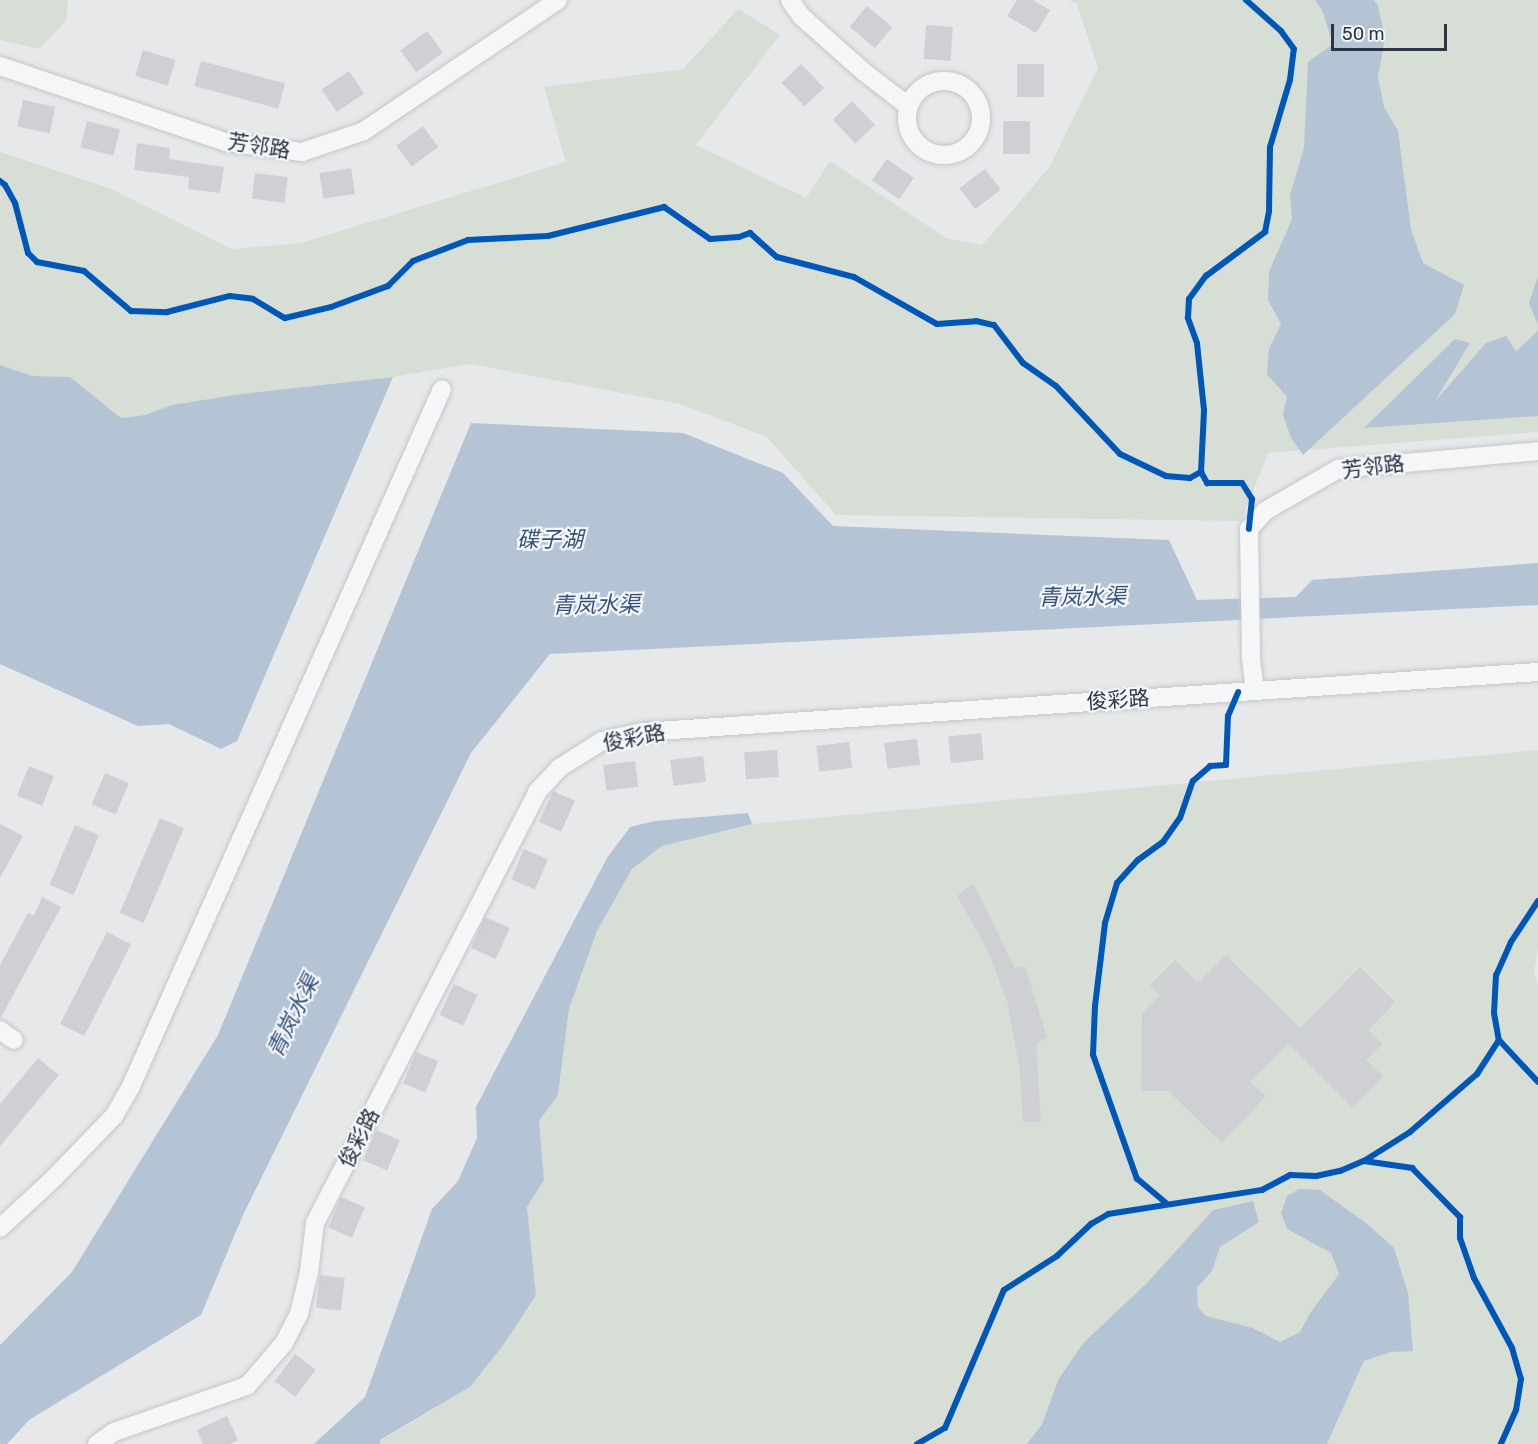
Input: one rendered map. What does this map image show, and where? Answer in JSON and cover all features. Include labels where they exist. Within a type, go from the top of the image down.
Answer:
[{"type":"street","name":"芳邻路","points":[[0,66],[226,142],[302,152],[364,131],[558,0]]},
{"type":"street","points":[[790,0],[802,17],[864,72],[908,106]]},
{"type":"street","points":[[948,81],[960,84],[970,91],[978,102],[981,122],[975,139],[966,148],[951,155],[938,156],[917,145],[909,132],[906,119],[908,106],[916,93],[926,85],[948,81]]},
{"type":"street","points":[[0,1228],[55,1178],[114,1116],[131,1086],[442,389]]},
{"type":"street","name":"芳邻路","points":[[1255,691],[1251,656],[1249,529],[1265,511],[1338,469],[1538,451]]},
{"type":"street","name":"俊彩路","points":[[97,1444],[114,1432],[247,1386],[284,1343],[299,1314],[309,1272],[315,1223],[537,792],[559,768],[603,741],[642,732],[1538,672]]},
{"type":"shaded area","points":[[0,0],[68,0],[66,21],[39,49],[0,40]]},
{"type":"shaded area","points":[[1069,0],[1538,0],[1538,432],[1268,453],[1241,521],[836,515],[767,437],[680,404],[470,364],[393,377],[241,394],[173,405],[145,415],[121,418],[70,377],[33,376],[0,365],[0,152],[111,189],[232,249],[301,243],[566,162],[544,87],[683,69],[738,9],[780,35],[696,145],[806,198],[830,161],[946,238],[982,245],[1049,168],[1098,68],[1077,4]]},
{"type":"shaded area","points":[[1538,750],[1538,948],[1534,971],[1538,986],[1538,1444],[1327,1444],[1364,1361],[1391,1352],[1394,1248],[1366,1223],[1320,1190],[1287,1196],[1281,1213],[1287,1229],[1331,1253],[1339,1274],[1310,1313],[1301,1332],[1280,1342],[1253,1328],[1206,1316],[1198,1307],[1197,1288],[1212,1271],[1220,1247],[1259,1222],[1147,1283],[1084,1342],[1059,1378],[1042,1424],[1027,1444],[380,1444],[380,1441],[470,1387],[536,1295],[527,1207],[544,1180],[539,1121],[558,1095],[569,1009],[597,931],[632,869],[662,846],[752,824]]},
{"type":"water","points":[[1315,0],[1374,0],[1378,6],[1385,37],[1378,77],[1384,107],[1398,131],[1411,229],[1423,263],[1464,285],[1455,314],[1303,455],[1291,438],[1283,415],[1287,397],[1267,374],[1269,349],[1281,324],[1268,300],[1269,272],[1292,219],[1290,195],[1304,148],[1308,62],[1333,44],[1322,10]]},
{"type":"water","points":[[1538,276],[1538,325],[1529,303]]},
{"type":"water","points":[[1538,331],[1538,416],[1364,428],[1455,339],[1470,343],[1435,401],[1486,343],[1506,336],[1516,351]]},
{"type":"water","points":[[0,365],[33,376],[70,377],[121,418],[145,415],[172,405],[241,394],[393,377],[237,741],[221,749],[169,724],[138,726],[0,664]]},
{"type":"water","name":"碟子湖","points":[[471,423],[683,433],[783,473],[833,526],[1169,540],[1197,600],[1296,597],[1312,580],[1538,563],[1538,605],[550,654],[471,753],[243,1215],[201,1315],[29,1420],[7,1444],[0,1444],[0,1345],[72,1272],[218,1035]]},
{"type":"water","points":[[748,813],[752,824],[662,846],[632,869],[597,931],[569,1009],[558,1095],[539,1121],[544,1180],[527,1207],[536,1295],[504,1344],[470,1387],[380,1440],[380,1444],[314,1444],[365,1397],[432,1209],[458,1181],[477,1138],[476,1107],[607,858],[630,827],[655,821]]},
{"type":"water","points":[[1299,1189],[1320,1190],[1366,1223],[1394,1248],[1408,1293],[1413,1351],[1391,1352],[1364,1361],[1327,1444],[1027,1444],[1042,1424],[1059,1378],[1084,1342],[1147,1283],[1213,1210],[1253,1201],[1259,1222],[1220,1247],[1212,1271],[1197,1288],[1198,1307],[1206,1316],[1253,1328],[1280,1342],[1300,1332],[1310,1313],[1339,1274],[1331,1253],[1287,1229],[1281,1213],[1287,1196]]},
{"type":"building","points":[[1017,0],[1033,0],[1050,10],[1036,33],[1007,16]]},
{"type":"building","points":[[867,6],[892,27],[875,48],[850,27]]},
{"type":"building","points":[[926,25],[953,27],[951,61],[924,59]]},
{"type":"building","points":[[427,31],[443,53],[416,72],[400,50]]},
{"type":"building","points":[[143,50],[176,60],[168,86],[135,76]]},
{"type":"building","points":[[201,61],[285,84],[278,109],[194,86]]},
{"type":"building","points":[[801,64],[824,88],[805,106],[782,83]]},
{"type":"building","points":[[1017,64],[1044,64],[1044,97],[1017,97]]},
{"type":"building","points":[[349,71],[364,93],[337,112],[322,89]]},
{"type":"building","points":[[23,100],[55,107],[50,133],[17,126]]},
{"type":"building","points":[[852,101],[875,125],[856,143],[833,120]]},
{"type":"building","points":[[87,121],[120,129],[113,155],[80,147]]},
{"type":"building","points":[[1003,121],[1030,121],[1030,154],[1003,154]]},
{"type":"building","points":[[423,126],[438,147],[412,166],[396,145]]},
{"type":"building","points":[[137,143],[170,148],[169,159],[224,167],[220,193],[188,189],[189,177],[134,170]]},
{"type":"building","points":[[887,159],[914,178],[899,199],[872,180]]},
{"type":"building","points":[[351,168],[355,194],[323,199],[319,173]]},
{"type":"building","points":[[985,169],[1001,190],[975,209],[959,188]]},
{"type":"building","points":[[255,173],[288,177],[285,203],[252,199]]},
{"type":"building","points":[[981,733],[984,760],[951,763],[948,736]]},
{"type":"building","points":[[917,739],[920,765],[887,769],[884,743]]},
{"type":"building","points":[[849,742],[852,768],[819,772],[816,746]]},
{"type":"building","points":[[777,750],[779,777],[746,779],[744,752]]},
{"type":"building","points":[[703,756],[706,782],[673,786],[670,760]]},
{"type":"building","points":[[635,761],[638,787],[606,791],[603,765]]},
{"type":"building","points":[[29,766],[54,776],[42,806],[17,796]]},
{"type":"building","points":[[105,773],[129,783],[116,814],[92,804]]},
{"type":"building","points":[[553,791],[575,801],[561,832],[539,822]]},
{"type":"building","points":[[160,818],[184,828],[144,923],[120,913]]},
{"type":"building","points":[[0,824],[23,836],[0,878]]},
{"type":"building","points":[[75,825],[99,835],[74,895],[50,885]]},
{"type":"building","points":[[524,849],[548,859],[535,890],[511,879]]},
{"type":"building","points":[[973,883],[1015,968],[1025,966],[1047,1037],[1036,1044],[1041,1122],[1023,1122],[1020,1070],[1007,1001],[988,951],[957,896]]},
{"type":"building","points":[[42,897],[61,907],[0,1019],[0,965],[28,913],[34,916]]},
{"type":"building","points":[[485,917],[510,928],[496,959],[471,948]]},
{"type":"building","points":[[107,932],[131,944],[84,1036],[60,1024]]},
{"type":"building","points":[[1226,955],[1300,1028],[1360,967],[1395,1002],[1368,1030],[1383,1044],[1366,1060],[1383,1076],[1353,1108],[1289,1044],[1250,1082],[1266,1096],[1222,1143],[1168,1091],[1141,1091],[1142,1013],[1160,995],[1150,985],[1175,960],[1198,983]]},
{"type":"building","points":[[454,984],[478,995],[463,1026],[440,1015]]},
{"type":"building","points":[[416,1052],[438,1061],[426,1093],[403,1084]]},
{"type":"building","points":[[38,1058],[59,1075],[0,1146],[0,1104]]},
{"type":"building","points":[[376,1130],[400,1140],[387,1171],[363,1160]]},
{"type":"building","points":[[341,1197],[365,1207],[352,1238],[328,1227]]},
{"type":"building","points":[[320,1275],[345,1278],[341,1311],[316,1308]]},
{"type":"building","points":[[295,1354],[316,1370],[295,1397],[275,1381]]},
{"type":"building","points":[[227,1416],[238,1440],[230,1444],[203,1444],[197,1430]]},
{"type":"cycle path","points":[[1201,472],[1204,410],[1197,343],[1188,318],[1189,299],[1206,276],[1265,232],[1269,211],[1270,147],[1290,80],[1294,49],[1281,31],[1246,0]]},
{"type":"cycle path","points":[[0,181],[5,185],[15,203],[28,253],[37,262],[84,271],[131,311],[167,312],[230,296],[253,299],[285,318],[331,307],[388,286],[413,261],[468,240],[548,236],[664,207],[710,239],[739,237],[750,233],[777,257],[854,277],[937,324],[976,321],[994,325],[1023,363],[1056,386],[1120,454],[1166,476],[1190,478],[1201,472],[1207,483],[1242,483],[1252,499],[1249,529]]},
{"type":"cycle path","points":[[1166,1203],[1137,1179],[1093,1055],[1095,1006],[1105,923],[1117,883],[1138,860],[1163,842],[1180,818],[1193,781],[1210,766],[1226,765],[1228,716],[1238,692]]},
{"type":"cycle path","points":[[1538,901],[1511,942],[1496,975],[1494,1013],[1499,1040],[1538,1082]]},
{"type":"cycle path","points":[[1364,1161],[1410,1132],[1477,1074],[1499,1040]]},
{"type":"cycle path","points":[[917,1444],[945,1428],[1004,1290],[1057,1256],[1091,1224],[1108,1214],[1262,1190],[1290,1175],[1316,1176],[1340,1171],[1364,1161],[1412,1168],[1460,1217],[1460,1238],[1474,1278],[1512,1348],[1521,1379],[1516,1410],[1501,1444]]},
{"type":"water label","name":"青岚水渠","points":[[1082,597]]},
{"type":"water label","name":"青岚水渠","points":[[596,605]]},
{"type":"water label","name":"青岚水渠","points":[[293,1016]]}]
